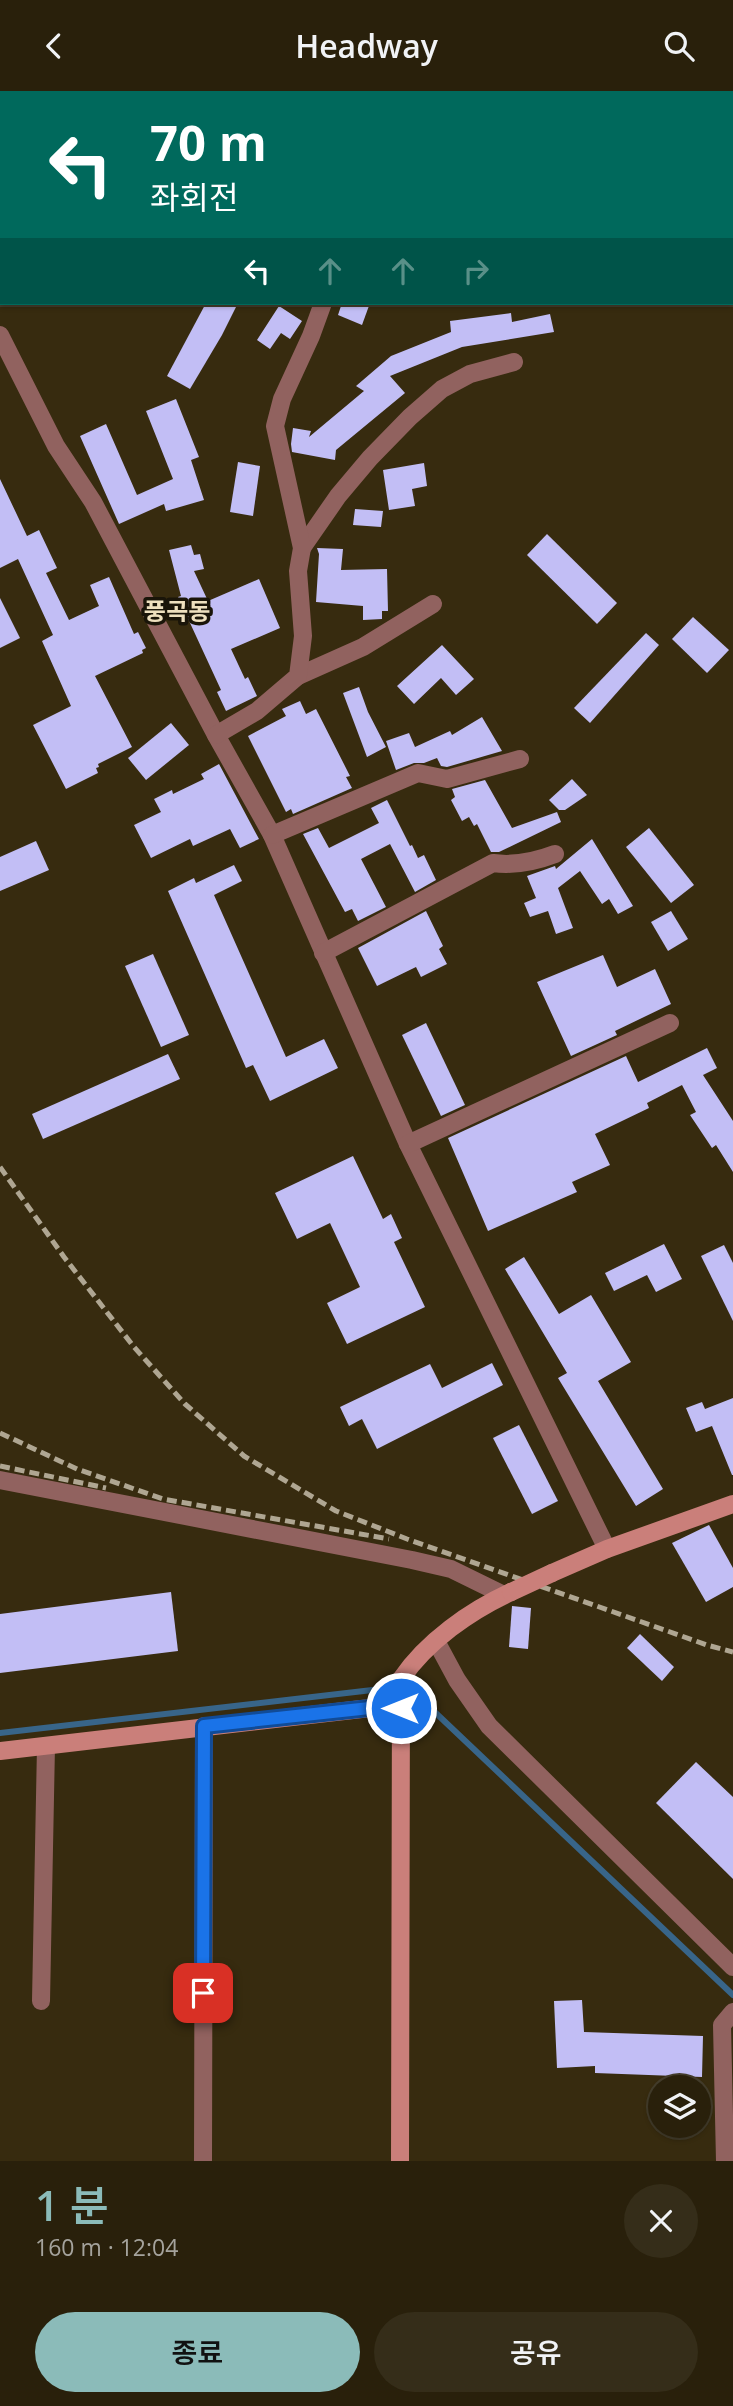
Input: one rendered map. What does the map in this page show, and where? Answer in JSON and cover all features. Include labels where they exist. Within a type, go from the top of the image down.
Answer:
[{"type":"street","points":[[298,676],[303,635],[298,571],[302,548],[275,426],[282,398],[322,305]]},
{"type":"street","points":[[0,335],[56,446],[93,502],[272,835],[408,1144],[607,1549]]},
{"type":"street","points":[[302,548],[346,486],[378,450],[434,396],[470,374],[514,362]]},
{"type":"street","points":[[216,735],[257,711],[298,676],[363,647],[433,604]]},
{"type":"street","points":[[272,835],[418,773],[447,779],[520,759]]},
{"type":"street","points":[[323,953],[493,863],[510,865],[537,861],[555,854]]},
{"type":"street","points":[[408,1144],[670,1023]]},
{"type":"street","points":[[0,1480],[412,1560],[451,1569],[507,1594]]},
{"type":"street","points":[[400,2161],[401,1679],[412,1663],[452,1627],[507,1594],[607,1549],[733,1504]]},
{"type":"street","points":[[436,1641],[457,1680],[489,1726],[733,1967]]},
{"type":"street","points":[[0,1751],[401,1705]]},
{"type":"street","points":[[203,2161],[204,1726]]},
{"type":"street","points":[[41,2001],[46,1746]]},
{"type":"street","points":[[725,2161],[727,2018]]},
{"type":"building","points":[[205,305],[237,305],[190,389],[167,376]]},
{"type":"building","points":[[341,305],[369,305],[362,325],[338,315]]},
{"type":"building","points":[[279,306],[302,321],[290,339],[281,333],[270,349],[257,340]]},
{"type":"building","points":[[511,313],[512,322],[550,314],[554,332],[462,347],[390,376],[405,393],[336,450],[335,460],[292,452],[293,428],[311,431],[309,437],[364,391],[356,386],[391,356],[451,332],[450,321]]},
{"type":"building","points":[[176,399],[199,457],[191,460],[204,500],[166,511],[164,504],[119,524],[80,436],[106,424],[137,495],[173,479],[146,411]]},
{"type":"building","points":[[238,462],[260,466],[253,516],[230,512]]},
{"type":"building","points":[[424,463],[427,486],[412,489],[415,506],[389,510],[383,470]]},
{"type":"building","points":[[0,479],[27,536],[39,530],[57,568],[46,573],[69,620],[99,606],[90,585],[109,577],[134,634],[138,632],[146,648],[142,650],[143,653],[95,676],[132,747],[98,764],[98,773],[66,789],[33,725],[71,706],[42,641],[53,635],[18,559],[0,568]]},
{"type":"building","points":[[355,509],[383,511],[381,527],[353,525]]},
{"type":"building","points":[[547,534],[617,603],[597,624],[527,555]]},
{"type":"building","points":[[191,545],[194,555],[200,554],[204,569],[194,571],[208,601],[259,579],[280,628],[231,649],[245,679],[248,677],[257,696],[226,711],[217,692],[221,690],[178,597],[181,596],[169,550]]},
{"type":"building","points":[[317,548],[343,549],[341,570],[387,569],[388,611],[382,611],[382,619],[363,620],[363,606],[316,602],[319,554]]},
{"type":"building","points":[[0,598],[20,638],[0,648]]},
{"type":"building","points":[[693,617],[729,650],[707,673],[672,639]]},
{"type":"building","points":[[646,633],[659,645],[590,723],[574,708]]},
{"type":"building","points":[[442,645],[474,679],[456,695],[441,678],[414,704],[397,686]]},
{"type":"building","points":[[359,687],[386,747],[367,757],[343,693]]},
{"type":"building","points":[[300,701],[306,714],[316,709],[350,776],[346,777],[352,788],[293,814],[291,809],[286,812],[248,736],[286,716],[282,709]]},
{"type":"building","points":[[482,717],[502,751],[447,767],[441,766],[437,758],[396,770],[386,741],[409,733],[415,747],[450,731],[452,735]]},
{"type":"building","points":[[171,723],[189,745],[146,780],[128,758]]},
{"type":"building","points":[[219,764],[259,839],[240,848],[230,829],[193,846],[190,839],[151,858],[134,825],[161,812],[154,799],[172,790],[173,794],[204,779],[201,774]]},
{"type":"building","points":[[572,779],[587,795],[565,810],[559,810],[549,800]]},
{"type":"building","points":[[485,780],[512,828],[557,812],[561,822],[499,852],[491,852],[477,824],[474,826],[469,817],[462,821],[451,800],[455,797],[452,789]]},
{"type":"building","points":[[387,800],[410,846],[412,845],[418,858],[424,855],[436,880],[415,892],[390,844],[361,859],[386,907],[358,921],[352,909],[345,912],[303,834],[318,828],[329,848],[379,823],[371,808]]},
{"type":"building","points":[[649,828],[694,885],[671,903],[626,847]]},
{"type":"building","points":[[592,839],[633,906],[618,914],[609,899],[602,904],[580,871],[558,888],[573,928],[556,934],[548,911],[530,917],[524,903],[536,898],[527,876],[555,866],[556,869]]},
{"type":"building","points":[[36,841],[49,870],[0,891],[0,857]]},
{"type":"building","points":[[234,865],[242,881],[214,895],[286,1057],[324,1039],[338,1068],[270,1101],[253,1065],[246,1068],[168,891],[194,878],[196,883]]},
{"type":"building","points":[[426,911],[443,946],[439,949],[447,964],[421,977],[416,967],[377,986],[358,948]]},
{"type":"building","points":[[671,911],[688,939],[668,951],[651,922]]},
{"type":"building","points":[[153,954],[189,1035],[161,1047],[125,966]]},
{"type":"building","points":[[603,955],[617,987],[655,969],[671,1004],[615,1031],[617,1035],[571,1056],[537,982]]},
{"type":"building","points":[[426,1023],[465,1105],[441,1116],[402,1035]]},
{"type":"building","points":[[707,1048],[717,1068],[703,1075],[733,1121],[733,1172],[716,1145],[712,1148],[690,1115],[696,1112],[682,1085],[647,1103],[649,1108],[595,1134],[610,1165],[572,1182],[577,1192],[488,1231],[448,1138],[626,1056],[638,1082]]},
{"type":"building","points":[[168,1054],[180,1079],[43,1139],[32,1114]]},
{"type":"building","points":[[353,1156],[383,1219],[391,1214],[402,1238],[394,1242],[425,1307],[347,1344],[327,1303],[360,1287],[330,1223],[297,1239],[275,1193]]},
{"type":"building","points":[[664,1244],[682,1279],[656,1292],[647,1275],[614,1291],[605,1273]]},
{"type":"building","points":[[724,1245],[733,1263],[733,1321],[701,1256]]},
{"type":"building","points":[[524,1257],[559,1314],[591,1295],[631,1362],[598,1381],[663,1489],[636,1506],[558,1378],[567,1373],[505,1269]]},
{"type":"building","points":[[492,1363],[503,1385],[377,1449],[362,1419],[349,1426],[340,1407],[430,1364],[442,1388]]},
{"type":"building","points":[[733,1398],[732,1475],[712,1426],[696,1432],[686,1408],[702,1402],[705,1409]]},
{"type":"building","points":[[519,1425],[558,1501],[532,1514],[493,1438]]},
{"type":"building","points":[[709,1525],[733,1568],[733,1587],[706,1602],[672,1543]]},
{"type":"building","points":[[171,1592],[178,1651],[0,1673],[0,1614]]},
{"type":"building","points":[[512,1606],[531,1608],[528,1649],[509,1647]]},
{"type":"building","points":[[640,1634],[674,1667],[662,1681],[627,1648]]},
{"type":"building","points":[[696,1762],[733,1797],[733,1879],[656,1803]]},
{"type":"building","points":[[582,2000],[584,2032],[703,2036],[702,2075],[595,2073],[595,2066],[557,2068],[554,2001]]},
{"type":"waterway","points":[[0,1733],[381,1689],[421,1699],[733,1995]]},
{"type":"railway","points":[[0,1167],[64,1257],[134,1347],[185,1404],[244,1456],[336,1511],[407,1539],[733,1652]]},
{"type":"railway","points":[[0,1433],[77,1469],[163,1499],[389,1539]]},
{"type":"railway","points":[[0,1466],[106,1488]]},
{"type":"district","name":"풍곡동","points":[[177,610]]},
{"type":"route","points":[[203,1993],[204,1726],[379,1707],[401,1708]]}]
